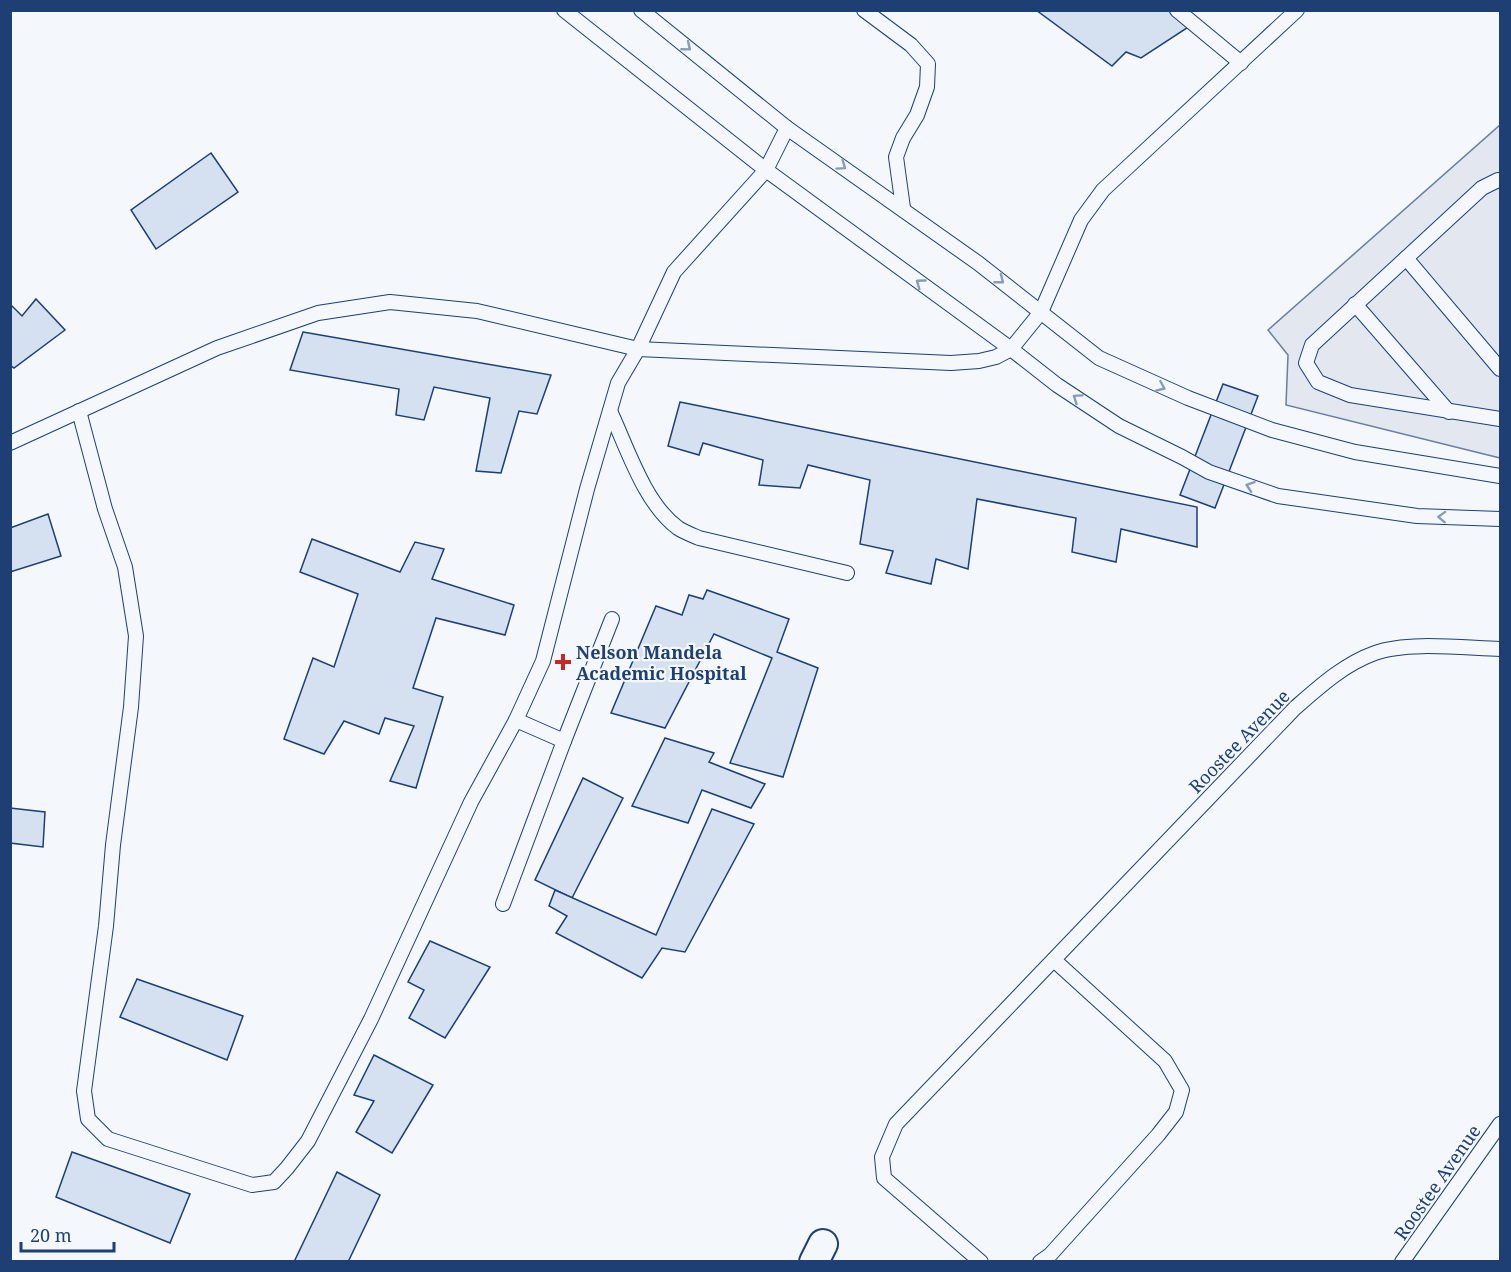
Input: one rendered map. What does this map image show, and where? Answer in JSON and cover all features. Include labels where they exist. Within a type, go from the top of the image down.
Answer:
[{"type":"lane","points":[[564,10],[766,170],[1057,385],[1119,426],[1219,476],[1278,496],[1417,516],[1500,519]]},
{"type":"lane","points":[[641,10],[788,128],[903,208],[1099,358],[1188,398],[1272,430],[1355,452],[1500,476]]},
{"type":"lane","points":[[864,10],[911,45],[928,64],[927,87],[917,115],[903,138],[896,158],[903,208]]},
{"type":"lane","points":[[1177,10],[1241,63]]},
{"type":"lane","points":[[10,443],[218,348],[318,313],[390,302],[477,311],[638,349],[951,363],[996,357],[1011,349],[1041,312],[1081,220],[1103,190],[1297,10]]},
{"type":"lane","points":[[79,411],[105,509],[125,567],[136,636],[131,706],[113,846],[106,926],[84,1091],[88,1119],[108,1139],[252,1185],[274,1182],[308,1141],[371,1019],[471,802],[516,720],[543,661],[618,383],[638,349],[674,272],[766,170],[788,128]]},
{"type":"lane","points":[[1500,181],[1482,188],[1355,304],[1312,345],[1306,363],[1318,382],[1350,395],[1500,419]]},
{"type":"lane","points":[[1406,258],[1500,369]]},
{"type":"lane","points":[[1355,304],[1449,412]]},
{"type":"lane","points":[[610,411],[642,482],[661,511],[678,528],[699,538],[847,573]]},
{"type":"lane","points":[[503,904],[612,619]]},
{"type":"lane","name":"Roostee Avenue","points":[[981,1262],[884,1178],[882,1157],[896,1124],[1295,708],[1335,674],[1376,652],[1415,646],[1500,649]]},
{"type":"lane","points":[[516,720],[564,741]]},
{"type":"lane","points":[[1040,1262],[1050,1256],[1158,1135],[1176,1112],[1182,1090],[1165,1061],[1054,960]]},
{"type":"lane","name":"Roostee Avenue","points":[[1402,1262],[1500,1124]]},
{"type":"shaded area","points":[[1500,125],[1500,458],[1286,405],[1288,355],[1268,330]]},
{"type":"building","points":[[1036,10],[1167,10],[1190,26],[1141,58],[1126,52],[1112,66]]},
{"type":"building","points":[[211,153],[238,192],[156,249],[131,210]]},
{"type":"building","points":[[36,299],[65,330],[14,368],[10,365],[10,304],[22,316]]},
{"type":"building","points":[[303,332],[551,375],[537,414],[519,411],[501,473],[476,471],[490,398],[434,387],[424,420],[396,415],[399,389],[290,370]]},
{"type":"building","points":[[1223,384],[1258,396],[1215,508],[1180,495]]},
{"type":"building","points":[[680,402],[1197,507],[1197,547],[1121,529],[1116,562],[1072,552],[1076,518],[977,499],[968,569],[936,559],[931,584],[886,573],[893,551],[860,544],[870,480],[808,465],[800,488],[759,485],[763,460],[703,443],[699,455],[668,446]]},
{"type":"building","points":[[48,514],[61,556],[10,572],[10,528]]},
{"type":"building","points":[[312,539],[400,572],[415,542],[444,549],[432,579],[514,605],[505,635],[436,618],[413,688],[443,697],[416,788],[390,781],[414,726],[385,718],[379,734],[344,721],[324,754],[284,739],[313,658],[334,667],[358,594],[300,572]]},
{"type":"building","points":[[707,590],[789,619],[777,652],[818,668],[783,777],[730,763],[772,658],[714,634],[665,728],[611,713],[656,606],[682,615],[689,595],[703,599]]},
{"type":"building","points":[[665,738],[714,753],[709,762],[765,784],[751,808],[702,790],[688,823],[632,806]]},
{"type":"building","points":[[583,778],[623,798],[572,898],[535,880]]},
{"type":"building","points":[[10,808],[45,812],[43,847],[10,843]]},
{"type":"building","points":[[712,809],[754,824],[685,952],[662,948],[642,978],[556,933],[567,916],[549,906],[555,890],[656,935]]},
{"type":"building","points":[[430,941],[490,967],[445,1038],[409,1018],[424,990],[408,982]]},
{"type":"building","points":[[137,979],[243,1016],[227,1060],[120,1017]]},
{"type":"building","points":[[374,1055],[433,1085],[392,1153],[356,1132],[374,1101],[354,1095]]},
{"type":"building","points":[[72,1152],[190,1194],[170,1243],[56,1197]]},
{"type":"building","points":[[337,1172],[380,1195],[348,1262],[294,1262]]},
{"type":"place","name":"Nelson Mandela Academic Hospital","points":[[563,662]]}]
